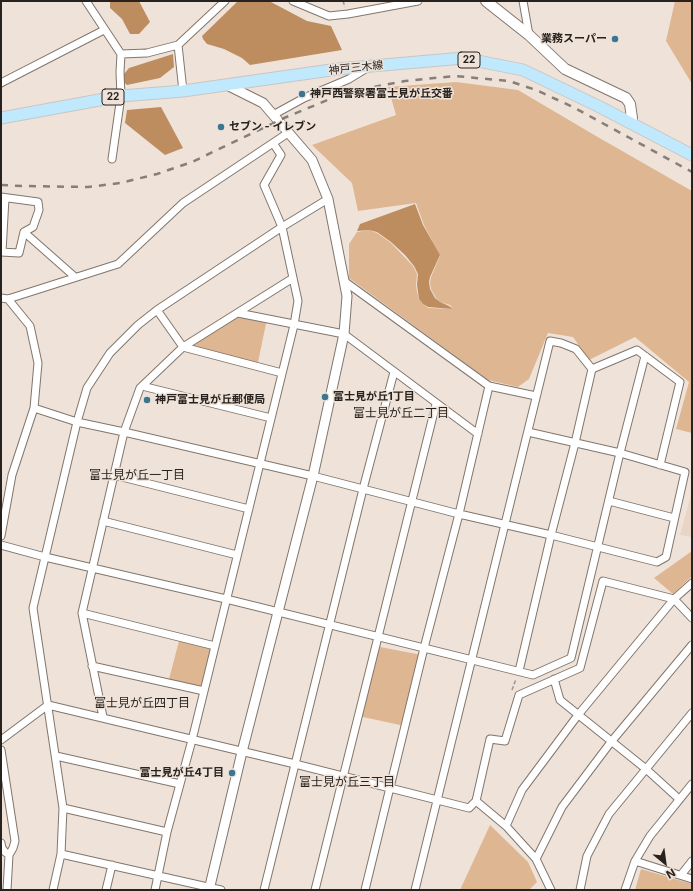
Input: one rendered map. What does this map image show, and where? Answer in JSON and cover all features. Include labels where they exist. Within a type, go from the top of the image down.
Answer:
[{"type":"main road","points":[[486,1],[529,35],[565,69],[626,98],[630,104],[632,121]]},
{"type":"main road","name":"神戸三木線","points":[[1,118],[121,96],[183,91],[338,69],[463,58],[523,70],[632,121],[692,155]]},
{"type":"street","points":[[86,1],[121,54],[121,96],[112,159]]},
{"type":"street","points":[[121,54],[147,53],[178,45],[225,1]]},
{"type":"street","points":[[293,1],[329,16],[348,14],[415,1]]},
{"type":"street","points":[[523,1],[529,35]]},
{"type":"street","points":[[1,83],[104,30]]},
{"type":"street","points":[[178,45],[183,91]]},
{"type":"street","points":[[273,115],[304,98],[349,79],[370,66]]},
{"type":"street","points":[[209,889],[312,476],[344,334],[347,296],[328,199],[312,160],[263,104],[227,85]]},
{"type":"street","points":[[1,536],[12,475],[34,408],[38,363],[30,326],[4,299],[118,264],[183,203],[288,133]]},
{"type":"street","points":[[155,890],[168,832],[294,325],[298,301],[282,227],[264,185],[281,154],[273,143]]},
{"type":"street","points":[[3,197],[38,202],[39,210],[33,227],[24,232],[19,253],[1,252],[3,197]]},
{"type":"street","points":[[53,890],[61,854],[63,808],[33,608],[77,422],[88,388],[110,353],[138,325],[157,310],[282,227],[328,199]]},
{"type":"street","points":[[24,232],[75,277]]},
{"type":"street","points":[[103,717],[82,613],[91,568],[124,432],[140,388],[183,348],[293,278]]},
{"type":"street","points":[[344,281],[489,386],[536,396]]},
{"type":"street","points":[[157,310],[183,348],[282,373]]},
{"type":"street","points":[[238,313],[344,334],[478,434]]},
{"type":"street","points":[[415,890],[550,341],[561,343],[576,349],[592,369]]},
{"type":"street","points":[[592,369],[637,350],[680,382],[660,465]]},
{"type":"street","points":[[1,545],[45,557],[226,599],[277,613],[533,675],[571,658],[645,356]]},
{"type":"street","points":[[519,671],[592,369]]},
{"type":"street","points":[[264,890],[363,489],[394,372]]},
{"type":"street","points":[[142,386],[271,418]]},
{"type":"street","points":[[366,890],[424,648],[459,514],[489,386]]},
{"type":"street","points":[[315,890],[377,636],[436,404]]},
{"type":"street","points":[[34,408],[77,422],[312,476],[459,514],[551,535],[657,562],[666,556],[685,472],[620,453],[528,432]]},
{"type":"street","points":[[114,476],[249,509]]},
{"type":"street","points":[[609,501],[674,518]]},
{"type":"street","points":[[103,521],[237,555]]},
{"type":"street","points":[[1,740],[48,705],[103,717],[469,808],[476,801],[490,739],[505,741],[519,694],[580,668],[603,581],[674,599],[692,618]]},
{"type":"street","points":[[506,826],[522,790],[578,715],[674,599],[692,583]]},
{"type":"street","points":[[82,613],[215,646]]},
{"type":"street","points":[[536,860],[562,807],[611,742],[692,645]]},
{"type":"street","points":[[92,666],[204,691]]},
{"type":"street","points":[[554,679],[560,700],[646,769],[680,799]]},
{"type":"street","points":[[580,890],[587,856],[609,814],[692,713]]},
{"type":"street","points":[[1,750],[15,841],[9,855],[7,890]]},
{"type":"street","points":[[56,756],[180,784]]},
{"type":"street","points":[[625,890],[635,861],[650,836],[692,784]]},
{"type":"street","points":[[476,801],[506,826],[536,860],[551,890]]},
{"type":"street","points":[[63,808],[168,832]]},
{"type":"street","points":[[1,843],[2,848],[9,855]]},
{"type":"street","points":[[61,854],[209,889],[221,890]]},
{"type":"street","points":[[681,875],[692,860]]},
{"type":"street","points":[[635,861],[692,879]]},
{"type":"street","points":[[106,890],[112,865]]},
{"type":"path","points":[[519,671],[512,692],[519,694]]},
{"type":"shaded area","points":[[111,1],[139,1],[150,22],[139,34],[130,34],[122,19],[110,8]]},
{"type":"shaded area","points":[[238,1],[269,1],[307,21],[331,26],[342,50],[250,65],[242,58],[224,49],[207,44],[202,36]]},
{"type":"shaded area","points":[[675,1],[692,1],[692,84],[666,41]]},
{"type":"shaded area","points":[[173,54],[174,67],[160,78],[127,85],[124,82],[124,74],[129,68]]},
{"type":"shaded area","points":[[456,82],[518,90],[692,191],[692,433],[676,429],[689,382],[635,337],[589,360],[573,337],[548,333],[529,379],[518,387],[488,380],[349,278],[349,244],[357,232],[369,230],[377,233],[391,243],[413,266],[417,274],[417,292],[419,299],[423,304],[428,308],[453,309],[450,305],[440,302],[431,289],[431,277],[440,256],[424,225],[416,203],[358,211],[352,183],[312,145],[396,115],[388,87]]},
{"type":"shaded area","points":[[161,107],[183,148],[165,155],[125,123],[127,110]]},
{"type":"shaded area","points":[[415,204],[423,225],[440,255],[430,277],[430,289],[435,298],[453,309],[428,307],[423,304],[419,299],[417,285],[418,274],[414,266],[405,255],[377,232],[369,230],[357,231],[360,224]]},
{"type":"shaded area","points":[[238,313],[267,319],[257,367],[183,347]]},
{"type":"shaded area","points":[[692,491],[692,537],[680,535]]},
{"type":"shaded area","points":[[692,551],[692,576],[673,594],[654,578]]},
{"type":"shaded area","points":[[180,637],[215,646],[204,691],[168,683]]},
{"type":"shaded area","points":[[375,646],[422,655],[405,726],[358,716]]},
{"type":"shaded area","points":[[490,825],[528,862],[537,882],[529,890],[460,890]]},
{"type":"shaded area","points":[[641,869],[692,884],[692,890],[635,890]]},
{"type":"railway","points":[[1,185],[88,187],[120,183],[157,174],[192,162],[284,118],[347,92],[405,81],[455,76],[509,81],[536,90],[573,107],[692,172]]},
{"type":"place","name":"業務スーパー","points":[[615,39]]},
{"type":"place","name":"神戸西警察署富士見が丘交番","points":[[302,94]]},
{"type":"place","name":"セブン - イレブン","points":[[221,127]]},
{"type":"place","name":"富士見が丘1丁目","points":[[325,397]]},
{"type":"place","name":"神戸富士見が丘郵便局","points":[[147,400]]},
{"type":"place","name":"富士見が丘4丁目","points":[[232,773]]},
{"type":"district","name":"富士見が丘二丁目","points":[[401,413]]},
{"type":"district","name":"富士見が丘一丁目","points":[[137,475]]},
{"type":"district","name":"富士見が丘四丁目","points":[[142,703]]},
{"type":"district","name":"富士見が丘三丁目","points":[[347,782]]}]
